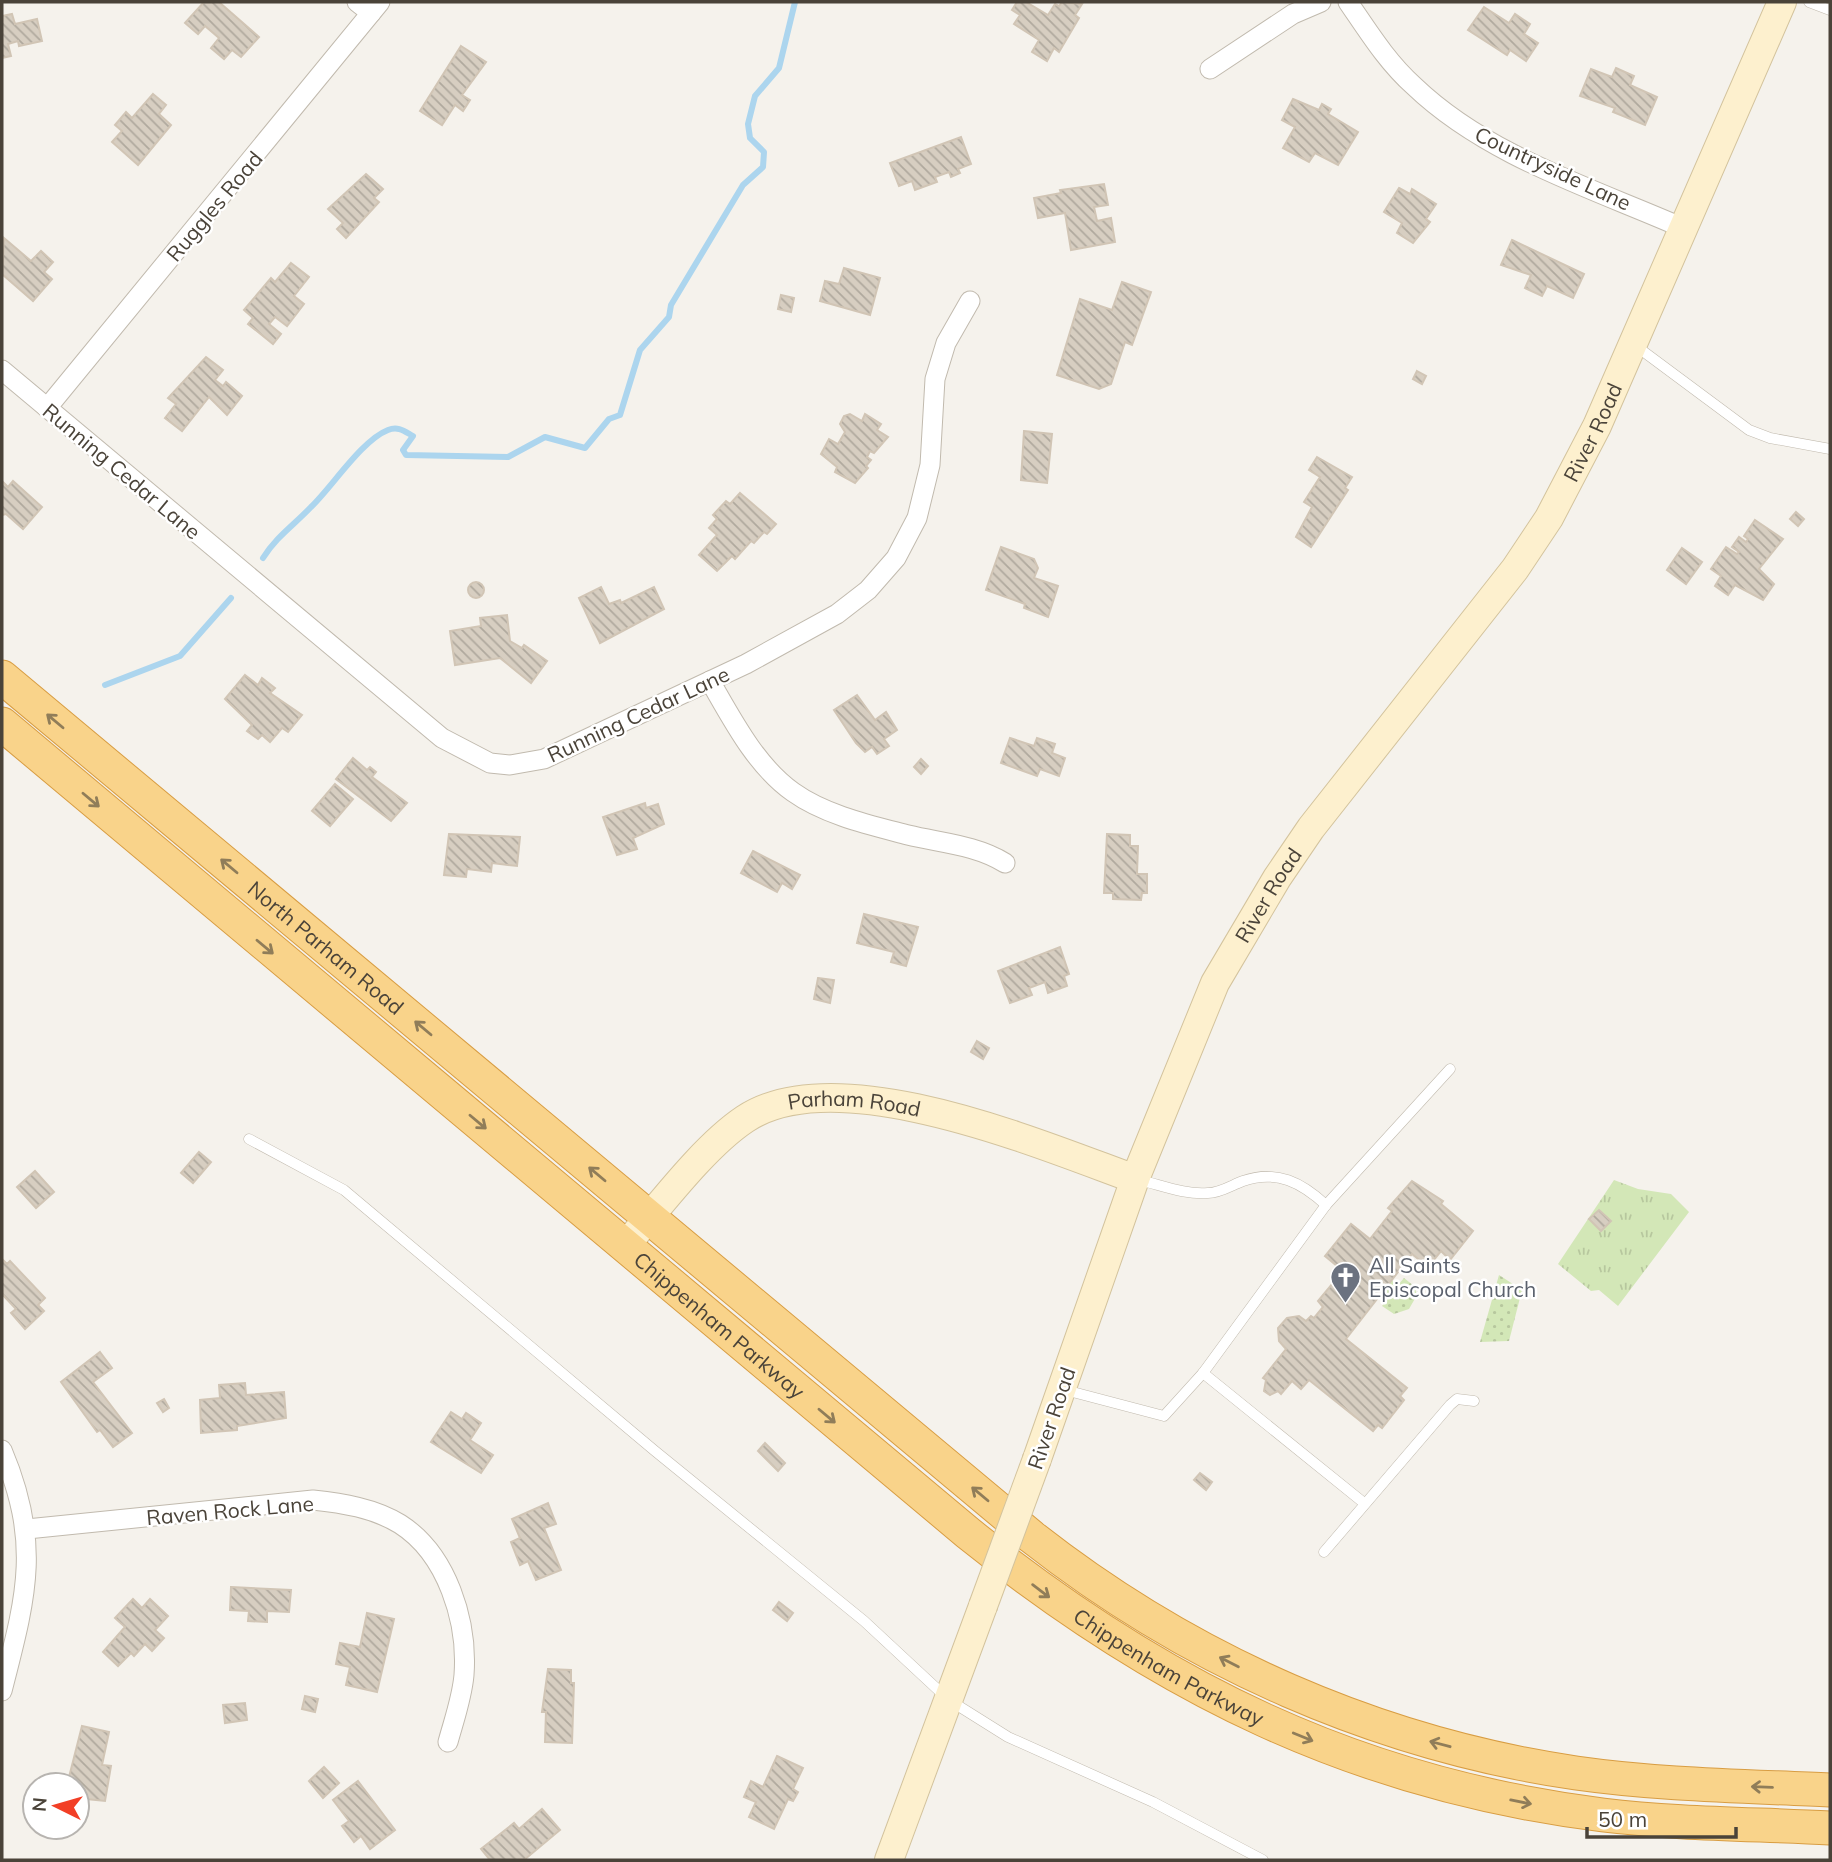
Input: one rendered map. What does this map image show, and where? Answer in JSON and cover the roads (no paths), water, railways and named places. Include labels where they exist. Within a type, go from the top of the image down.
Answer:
[{"type":"highway","name":"North Parham Road","points":[[2,677],[650,1217]]},
{"type":"highway","name":"North Parham Road","points":[[2,724],[624,1247]]},
{"type":"highway","name":"Chippenham Parkway","points":[[650,1217],[1050,1550],[1138,1612],[1266,1681],[1378,1726],[1506,1760],[1637,1780],[1830,1790]]},
{"type":"highway","name":"Chippenham Parkway","points":[[624,1247],[1044,1593],[1133,1653],[1227,1704],[1359,1759],[1426,1780],[1507,1799],[1637,1818],[1830,1828]]},
{"type":"main road","name":"River Road","points":[[889,1860],[1037,1459],[1135,1179],[1215,983],[1270,890],[1311,828],[1535,538],[1574,474],[1782,2]]},
{"type":"main road","name":"Parham Road","points":[[624,1247],[733,1128],[771,1107],[809,1100],[874,1102],[924,1110],[983,1125],[1135,1179]]},
{"type":"street","points":[[1210,69],[1293,14],[1321,2]]},
{"type":"street","name":"Countryside Lane","points":[[1348,2],[1393,64],[1411,84],[1450,116],[1534,163],[1683,228]]},
{"type":"street","name":"Ruggles Road","points":[[47,408],[369,5]]},
{"type":"street","name":"Running Cedar Lane","points":[[2,370],[442,738],[478,758],[510,765],[544,759],[710,681],[837,614],[868,590],[896,558],[911,532],[925,494],[932,444],[935,379],[946,342],[970,301]]},
{"type":"street","points":[[710,681],[756,753],[793,793],[835,813],[907,834],[976,849],[1005,863]]},
{"type":"street","points":[[2,1450],[22,1503],[27,1529],[28,1560],[23,1605],[2,1691]]},
{"type":"street","name":"Raven Rock Lane","points":[[27,1529],[313,1500],[342,1503],[386,1517],[401,1525],[424,1545],[441,1570],[457,1608],[463,1639],[464,1672],[448,1742]]},
{"type":"lane","points":[[1809,2],[1830,10]]},
{"type":"lane","points":[[1633,344],[1749,430],[1770,438],[1830,449]]},
{"type":"lane","points":[[1062,1388],[1164,1416],[1203,1373],[1326,1205],[1450,1069]]},
{"type":"lane","points":[[249,1139],[344,1190],[655,1451],[864,1621],[949,1700],[1008,1737],[1153,1802],[1263,1860]]},
{"type":"lane","points":[[1135,1179],[1194,1194],[1212,1193],[1248,1179],[1271,1176],[1306,1187],[1326,1205]]},
{"type":"lane","points":[[1203,1373],[1364,1503]]},
{"type":"lane","points":[[1324,1552],[1450,1405],[1457,1399],[1474,1401]]},
{"type":"waterway","points":[[263,558],[358,453],[378,435],[388,430],[398,429],[413,436],[403,450],[406,455],[508,457],[545,437],[585,448],[609,419],[620,415],[640,350],[669,317],[671,305],[743,185],[763,167],[764,152],[750,138],[748,124],[755,96],[779,68],[795,2]]},
{"type":"waterway","points":[[105,685],[180,656],[231,598]]},
{"type":"place","name":"All Saints Episcopal Church","points":[[1346,1304]]}]
